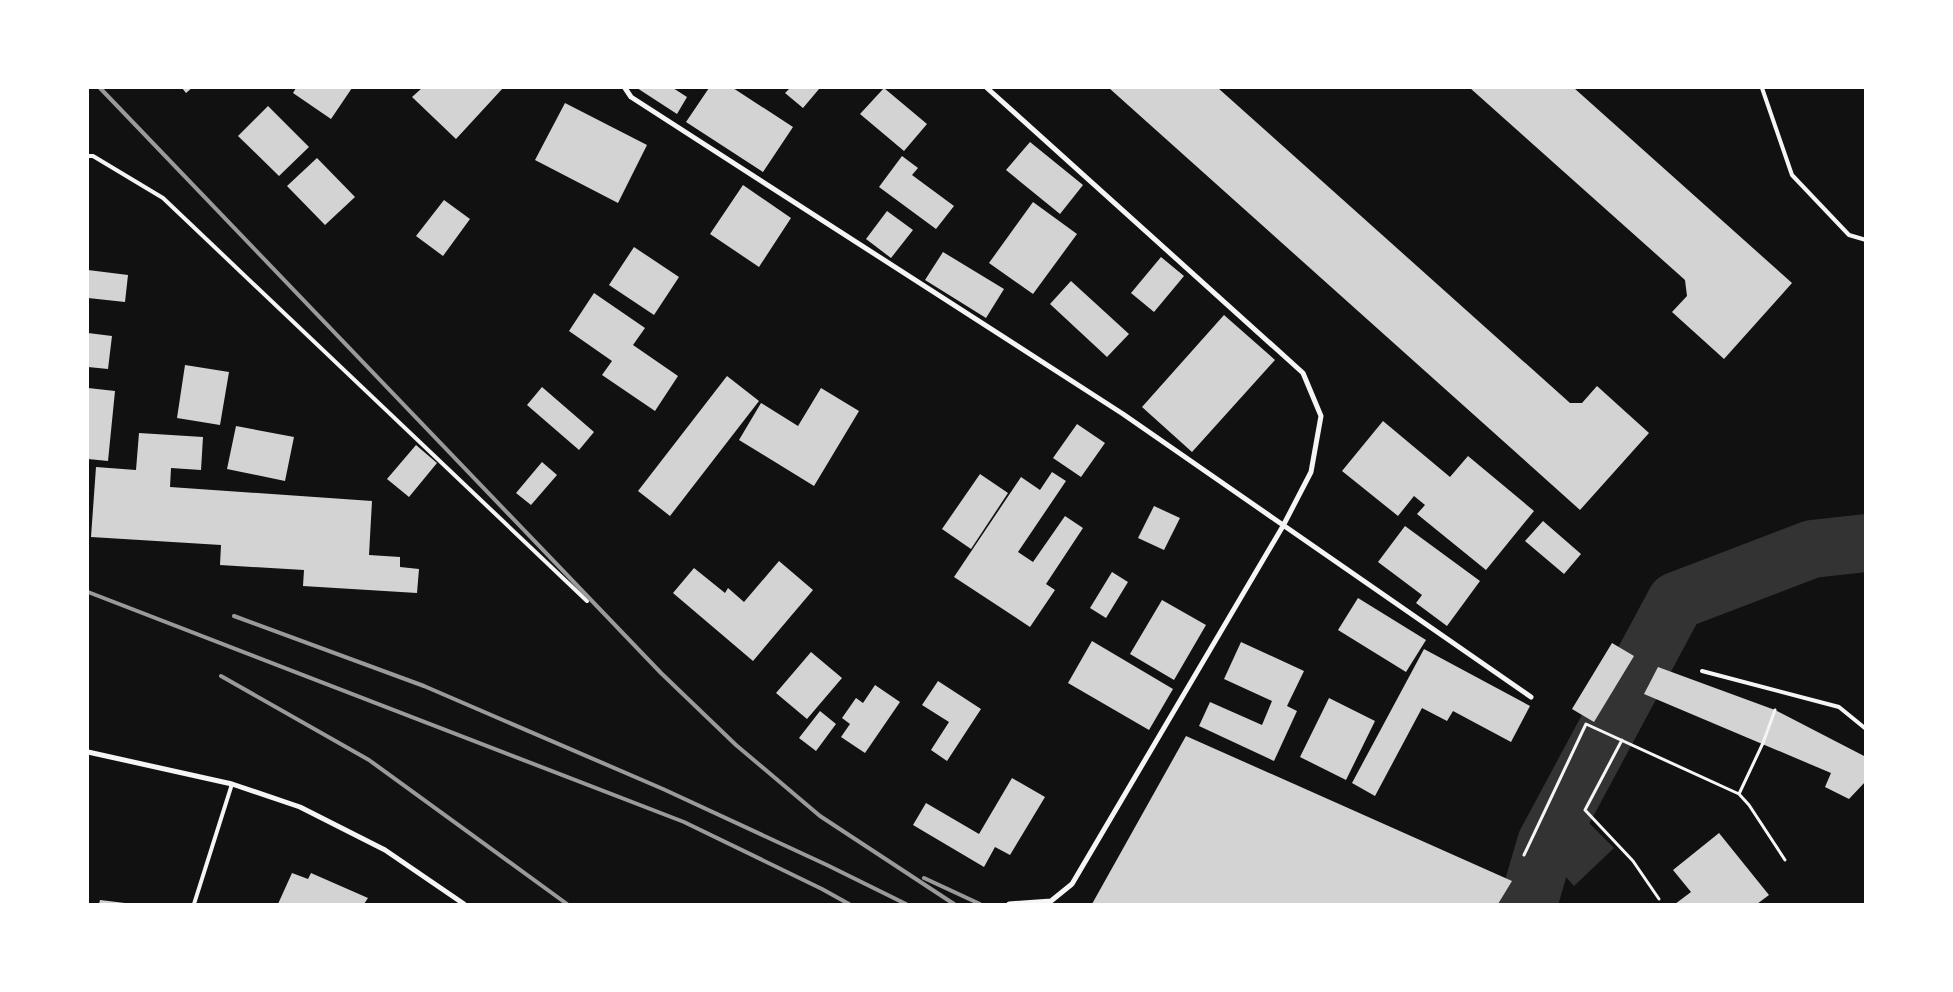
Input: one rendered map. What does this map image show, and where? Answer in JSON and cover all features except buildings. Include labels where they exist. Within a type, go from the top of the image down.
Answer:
[{"type":"street","points":[[625,88],[631,97],[1123,414],[1531,697]]},
{"type":"street","points":[[987,88],[1303,373],[1321,416],[1311,472],[1283,526],[1072,884],[1051,901],[1009,904]]},
{"type":"street","points":[[88,752],[232,784],[300,807],[385,850],[464,904]]},
{"type":"lane","points":[[1762,88],[1792,175],[1849,235],[1866,240]]},
{"type":"lane","points":[[88,156],[93,156],[163,198],[587,601]]},
{"type":"lane","points":[[1702,671],[1839,707],[1866,729]]},
{"type":"lane","points":[[194,904],[232,784]]},
{"type":"path","points":[[1740,794],[1763,743],[1775,710]]},
{"type":"path","points":[[1524,855],[1586,724],[1740,794],[1749,804],[1785,860]]},
{"type":"path","points":[[1622,740],[1585,810],[1633,861],[1659,899]]},
{"type":"shaded area","points":[[1582,816],[1614,848],[1574,886],[1566,877],[1565,845]]},
{"type":"waterway","points":[[1526,904],[1530,898],[1546,843],[1676,601],[1812,549],[1866,543]]},
{"type":"railway","points":[[100,88],[661,673],[736,745],[820,816],[954,904]]},
{"type":"railway","points":[[88,592],[684,822],[849,904]]},
{"type":"railway","points":[[234,616],[424,686],[663,789],[906,904]]},
{"type":"railway","points":[[221,676],[369,760],[567,904]]},
{"type":"railway","points":[[924,878],[980,904]]}]
